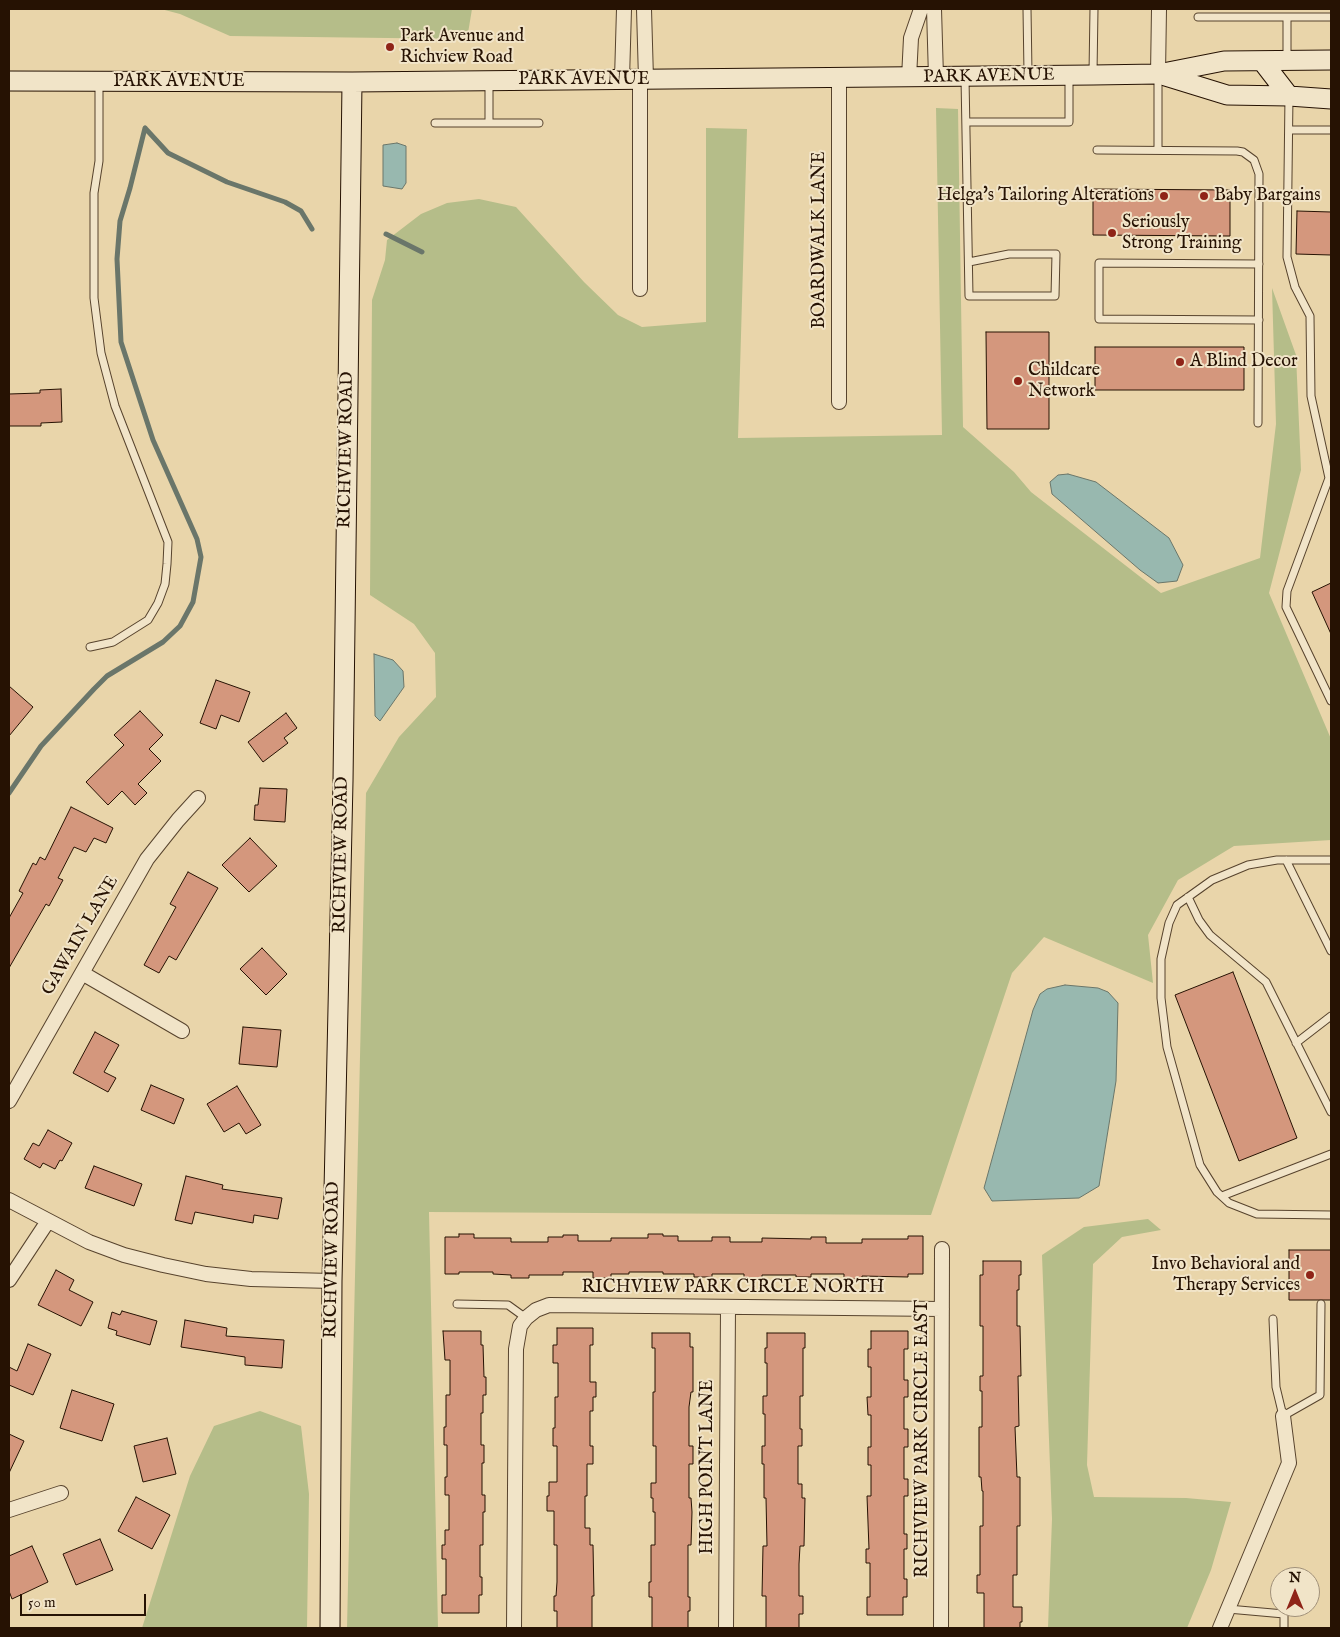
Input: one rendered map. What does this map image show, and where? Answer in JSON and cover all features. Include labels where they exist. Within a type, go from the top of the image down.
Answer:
[{"type":"main road","name":"PARK AVENUE","points":[[9,81],[352,82],[1069,76],[1158,74],[1224,61],[1331,60]]},
{"type":"main road","points":[[1262,62],[1289,96]]},
{"type":"main road","name":"PARK AVENUE","points":[[1158,74],[1227,95],[1331,99]]},
{"type":"main road","name":"RICHVIEW ROAD","points":[[330,1628],[332,1281],[343,780],[352,82]]},
{"type":"street","points":[[624,9],[636,79]]},
{"type":"street","points":[[640,289],[636,79],[644,9]]},
{"type":"street","points":[[909,78],[911,38],[921,9]]},
{"type":"street","points":[[934,9],[936,77]]},
{"type":"street","points":[[1158,74],[1159,9]]},
{"type":"street","name":"BOARDWALK LANE","points":[[839,78],[839,402]]},
{"type":"street","name":"GAWAIN LANE","points":[[9,1101],[147,859],[198,798]]},
{"type":"street","points":[[82,973],[182,1031]]},
{"type":"street","points":[[9,1200],[89,1242],[163,1266],[206,1274],[251,1279],[332,1281]]},
{"type":"street","points":[[9,1280],[48,1221]]},
{"type":"street","name":"RICHVIEW PARK CIRCLE EAST","points":[[941,1628],[942,1249]]},
{"type":"street","name":"RICHVIEW PARK CIRCLE NORTH","points":[[526,1318],[536,1310],[549,1306],[942,1308]]},
{"type":"street","name":"HIGH POINT LANE","points":[[726,1628],[728,1307]]},
{"type":"street","points":[[514,1628],[516,1349],[520,1326],[526,1318]]},
{"type":"street","points":[[1220,1628],[1289,1463],[1283,1416]]},
{"type":"street","points":[[9,1510],[61,1493]]},
{"type":"lane","points":[[1027,9],[1028,76]]},
{"type":"lane","points":[[1093,75],[1094,9]]},
{"type":"lane","points":[[1198,17],[1275,13],[1287,17],[1331,16]]},
{"type":"lane","points":[[1287,17],[1287,61]]},
{"type":"lane","points":[[1158,74],[1158,150]]},
{"type":"lane","points":[[966,122],[1069,122],[1069,76]]},
{"type":"lane","points":[[966,77],[969,296],[1055,296],[1056,254],[1009,254],[969,262]]},
{"type":"lane","points":[[489,80],[489,123]]},
{"type":"lane","points":[[90,647],[113,642],[148,620],[158,603],[168,564],[168,542],[115,406],[101,353],[94,298],[94,194],[99,161],[99,81]]},
{"type":"lane","points":[[1289,96],[1287,257],[1294,288],[1310,316],[1311,396],[1329,478],[1287,592],[1286,606],[1331,701]]},
{"type":"lane","points":[[434,123],[539,123]]},
{"type":"lane","points":[[1289,130],[1331,130]]},
{"type":"lane","points":[[1097,150],[1237,151],[1243,152],[1254,160],[1259,174],[1258,422]]},
{"type":"lane","points":[[1259,264],[1099,263],[1098,319],[1259,320]]},
{"type":"lane","points":[[1331,860],[1277,860],[1248,865],[1212,880],[1177,905],[1169,923],[1161,959],[1161,998],[1167,1047],[1200,1165],[1229,1203],[1256,1214],[1331,1214]]},
{"type":"lane","points":[[1286,860],[1331,951]]},
{"type":"lane","points":[[1188,897],[1199,920],[1210,935],[1266,982],[1331,1112]]},
{"type":"lane","points":[[1296,1043],[1331,1016]]},
{"type":"lane","points":[[1222,1196],[1331,1154]]},
{"type":"lane","points":[[457,1304],[508,1305],[526,1318]]},
{"type":"lane","points":[[1274,1319],[1276,1387],[1283,1416],[1320,1395],[1321,1304]]},
{"type":"lane","points":[[1228,1609],[1284,1614],[1284,1628]]},
{"type":"green space","points":[[161,9],[472,9],[467,39],[230,36],[180,14]]},
{"type":"green space","points":[[936,108],[958,109],[963,427],[1014,472],[1031,492],[1161,593],[1260,558],[1276,424],[1272,288],[1296,355],[1301,470],[1269,593],[1331,739],[1331,840],[1234,846],[1178,880],[1148,935],[1153,983],[1044,937],[1012,973],[931,1215],[429,1212],[438,1628],[347,1628],[366,793],[399,737],[436,697],[435,653],[414,624],[370,595],[372,300],[385,260],[387,240],[421,214],[447,203],[479,199],[516,207],[584,282],[618,315],[642,327],[706,322],[706,128],[747,129],[738,438],[942,435]]},
{"type":"green space","points":[[1148,1219],[1161,1230],[1122,1237],[1093,1264],[1087,1465],[1094,1497],[1186,1498],[1231,1502],[1211,1570],[1187,1628],[1048,1628],[1052,1519],[1042,1255],[1084,1227]]},
{"type":"green space","points":[[260,1411],[301,1426],[309,1494],[307,1628],[142,1628],[190,1476],[214,1426]]},
{"type":"water","points":[[397,143],[406,146],[406,183],[402,189],[383,186],[383,145]]},
{"type":"water","points":[[1068,474],[1096,482],[1169,538],[1183,565],[1177,581],[1158,583],[1140,570],[1052,494],[1050,482],[1058,475]]},
{"type":"water","points":[[374,654],[393,660],[403,671],[404,687],[380,721],[375,716]]},
{"type":"water","points":[[1065,985],[1098,988],[1108,992],[1118,1003],[1116,1081],[1099,1186],[1079,1198],[992,1201],[984,1188],[1033,1010],[1040,994],[1047,989]]},
{"type":"building","points":[[1093,189],[1230,190],[1230,236],[1093,235]]},
{"type":"building","points":[[1297,211],[1331,212],[1331,255],[1296,254]]},
{"type":"building","name":"Childcare Network","points":[[986,332],[1049,332],[1049,429],[987,429]]},
{"type":"building","points":[[1095,347],[1244,347],[1244,390],[1095,390]]},
{"type":"building","points":[[61,389],[62,422],[41,423],[41,426],[9,426],[9,394],[40,393],[40,390]]},
{"type":"building","points":[[1331,583],[1331,634],[1312,592]]},
{"type":"building","points":[[216,680],[250,692],[239,722],[221,715],[216,729],[200,723]]},
{"type":"building","points":[[9,686],[33,707],[9,736]]},
{"type":"building","points":[[140,711],[163,735],[149,749],[161,761],[138,784],[147,793],[135,805],[122,791],[108,805],[86,782],[124,745],[114,735]]},
{"type":"building","points":[[286,713],[297,728],[284,738],[288,743],[263,762],[248,742]]},
{"type":"building","points":[[260,788],[287,789],[285,822],[254,820],[255,805],[258,805]]},
{"type":"building","points":[[71,807],[113,828],[106,843],[94,838],[86,852],[74,847],[58,878],[63,880],[49,906],[46,904],[9,968],[9,918],[23,893],[19,891],[33,863],[36,865],[40,857],[45,860]]},
{"type":"building","points":[[250,838],[277,866],[249,892],[222,865]]},
{"type":"building","points":[[188,872],[218,888],[176,960],[169,956],[159,973],[144,965],[176,907],[170,904]]},
{"type":"building","points":[[262,948],[287,974],[266,995],[240,969]]},
{"type":"building","points":[[1233,972],[1297,1138],[1239,1161],[1175,995]]},
{"type":"building","points":[[243,1027],[281,1030],[277,1067],[239,1064]]},
{"type":"building","points":[[95,1032],[119,1045],[104,1072],[116,1078],[108,1092],[73,1073]]},
{"type":"building","points":[[151,1085],[184,1099],[174,1124],[141,1110]]},
{"type":"building","points":[[237,1086],[261,1125],[246,1134],[239,1123],[224,1132],[207,1104]]},
{"type":"building","points":[[48,1130],[72,1143],[55,1169],[43,1163],[40,1168],[24,1159],[33,1143],[39,1146]]},
{"type":"building","points":[[94,1166],[142,1184],[134,1206],[85,1188]]},
{"type":"building","points":[[186,1176],[223,1185],[222,1189],[282,1198],[278,1219],[254,1215],[253,1223],[195,1212],[192,1224],[175,1220]]},
{"type":"building","points":[[459,1234],[474,1234],[474,1238],[511,1238],[511,1242],[548,1242],[548,1237],[563,1237],[563,1235],[578,1235],[578,1241],[611,1241],[611,1238],[648,1238],[648,1234],[678,1236],[678,1241],[712,1241],[712,1237],[730,1237],[730,1242],[762,1242],[762,1238],[811,1239],[811,1237],[826,1237],[826,1243],[862,1243],[862,1239],[908,1239],[908,1236],[923,1236],[923,1274],[908,1274],[908,1277],[862,1276],[862,1279],[844,1279],[844,1274],[811,1274],[811,1277],[762,1275],[762,1278],[744,1278],[744,1274],[712,1274],[712,1277],[694,1277],[694,1274],[629,1272],[629,1274],[611,1274],[611,1278],[593,1278],[593,1272],[563,1272],[563,1275],[529,1275],[529,1278],[511,1278],[511,1275],[493,1274],[493,1272],[445,1274],[445,1237],[459,1237]]},
{"type":"building","name":"Invo Behavioral and Therapy Services","points":[[1289,1250],[1331,1250],[1331,1300],[1289,1300]]},
{"type":"building","points":[[983,1261],[1021,1261],[1019,1290],[1017,1290],[1017,1326],[1020,1326],[1021,1376],[1018,1376],[1019,1426],[1015,1427],[1017,1477],[1020,1477],[1020,1526],[1017,1526],[1017,1575],[1013,1575],[1013,1607],[1022,1607],[1020,1628],[984,1628],[984,1593],[977,1593],[977,1575],[980,1575],[980,1526],[983,1526],[983,1491],[981,1477],[979,1477],[979,1427],[982,1427],[980,1376],[983,1376],[983,1326],[980,1326],[980,1275],[983,1275]]},
{"type":"building","points":[[56,1270],[74,1280],[69,1290],[93,1302],[81,1326],[38,1305]]},
{"type":"building","points":[[122,1311],[157,1321],[150,1345],[116,1335],[117,1331],[108,1328],[112,1312],[120,1315]]},
{"type":"building","points":[[185,1320],[227,1328],[226,1336],[284,1340],[282,1368],[245,1365],[245,1357],[181,1347]]},
{"type":"building","points":[[557,1328],[593,1328],[593,1345],[590,1345],[590,1382],[596,1382],[596,1397],[593,1397],[593,1411],[590,1411],[590,1446],[593,1446],[593,1464],[587,1464],[587,1496],[585,1496],[585,1528],[590,1528],[590,1545],[593,1545],[594,1596],[592,1596],[592,1628],[557,1628],[557,1611],[554,1611],[554,1596],[556,1596],[557,1582],[557,1545],[554,1545],[554,1511],[547,1511],[547,1496],[549,1496],[549,1482],[557,1482],[557,1446],[553,1446],[553,1428],[555,1428],[555,1397],[558,1397],[558,1363],[553,1363],[553,1345],[557,1345]]},
{"type":"building","points":[[443,1331],[481,1331],[481,1345],[483,1345],[486,1395],[483,1395],[483,1413],[481,1413],[481,1445],[484,1445],[482,1495],[485,1495],[485,1512],[483,1512],[483,1545],[480,1545],[482,1595],[479,1595],[479,1613],[442,1613],[442,1595],[446,1595],[446,1559],[442,1559],[442,1545],[445,1545],[445,1530],[449,1530],[449,1495],[445,1495],[447,1445],[444,1445],[444,1427],[446,1427],[446,1395],[450,1395],[450,1360],[445,1360]]},
{"type":"building","points":[[871,1331],[908,1331],[908,1349],[904,1349],[904,1380],[908,1380],[908,1397],[904,1397],[904,1429],[908,1429],[908,1447],[904,1447],[904,1479],[908,1479],[908,1496],[904,1496],[904,1534],[907,1534],[907,1549],[904,1549],[904,1579],[907,1579],[907,1597],[903,1597],[903,1615],[867,1615],[867,1597],[870,1597],[870,1563],[866,1563],[866,1549],[869,1549],[867,1496],[871,1496],[871,1465],[868,1465],[868,1447],[871,1447],[871,1415],[868,1415],[867,1397],[871,1397],[871,1367],[868,1367],[868,1349],[871,1349]]},
{"type":"building","points":[[652,1333],[690,1333],[690,1347],[693,1347],[693,1392],[691,1392],[689,1407],[689,1446],[693,1446],[693,1464],[689,1464],[689,1498],[691,1498],[692,1512],[691,1545],[688,1545],[688,1597],[690,1597],[690,1611],[688,1611],[688,1628],[652,1628],[652,1597],[649,1597],[649,1582],[651,1582],[651,1545],[655,1545],[655,1512],[653,1512],[653,1498],[651,1498],[651,1483],[656,1483],[656,1446],[653,1446],[655,1348],[652,1348]]},
{"type":"building","points":[[767,1333],[805,1333],[805,1348],[803,1348],[803,1396],[800,1396],[802,1446],[798,1446],[798,1484],[802,1484],[802,1498],[805,1498],[804,1546],[800,1546],[799,1564],[799,1596],[803,1596],[803,1614],[799,1614],[799,1628],[766,1628],[766,1596],[762,1596],[763,1546],[767,1546],[762,1446],[765,1446],[763,1396],[767,1396],[765,1348],[767,1348]]},
{"type":"building","points":[[28,1344],[51,1354],[33,1395],[9,1385],[9,1367],[17,1371]]},
{"type":"building","points":[[72,1390],[114,1404],[102,1441],[60,1428]]},
{"type":"building","points":[[9,1434],[24,1441],[9,1473]]},
{"type":"building","points":[[167,1438],[176,1474],[143,1482],[134,1446]]},
{"type":"building","points":[[136,1497],[170,1515],[152,1549],[118,1531]]},
{"type":"building","points":[[100,1539],[113,1570],[76,1585],[63,1554]]},
{"type":"building","points":[[32,1546],[48,1582],[12,1599],[9,1591],[9,1556]]},
{"type":"waterway","points":[[145,128],[168,153],[227,182],[285,202],[301,211],[312,229]]},
{"type":"waterway","points":[[9,793],[41,746],[94,689],[107,676],[163,642],[180,626],[193,602],[201,557],[197,539],[153,440],[121,342],[117,259],[120,221],[145,128]]},
{"type":"waterway","points":[[386,234],[422,252]]},
{"type":"place","name":"Park Avenue and Richview Road","points":[[390,47]]},
{"type":"place","name":"Helga's Tailoring Alterations","points":[[1164,196]]},
{"type":"place","name":"Baby Bargains","points":[[1204,196]]},
{"type":"place","name":"Seriously Strong Training","points":[[1112,233]]},
{"type":"place","name":"A Blind Decor","points":[[1180,362]]},
{"type":"place","name":"Childcare Network","points":[[1018,381]]},
{"type":"place","name":"Invo Behavioral and Therapy Services","points":[[1310,1275]]}]
